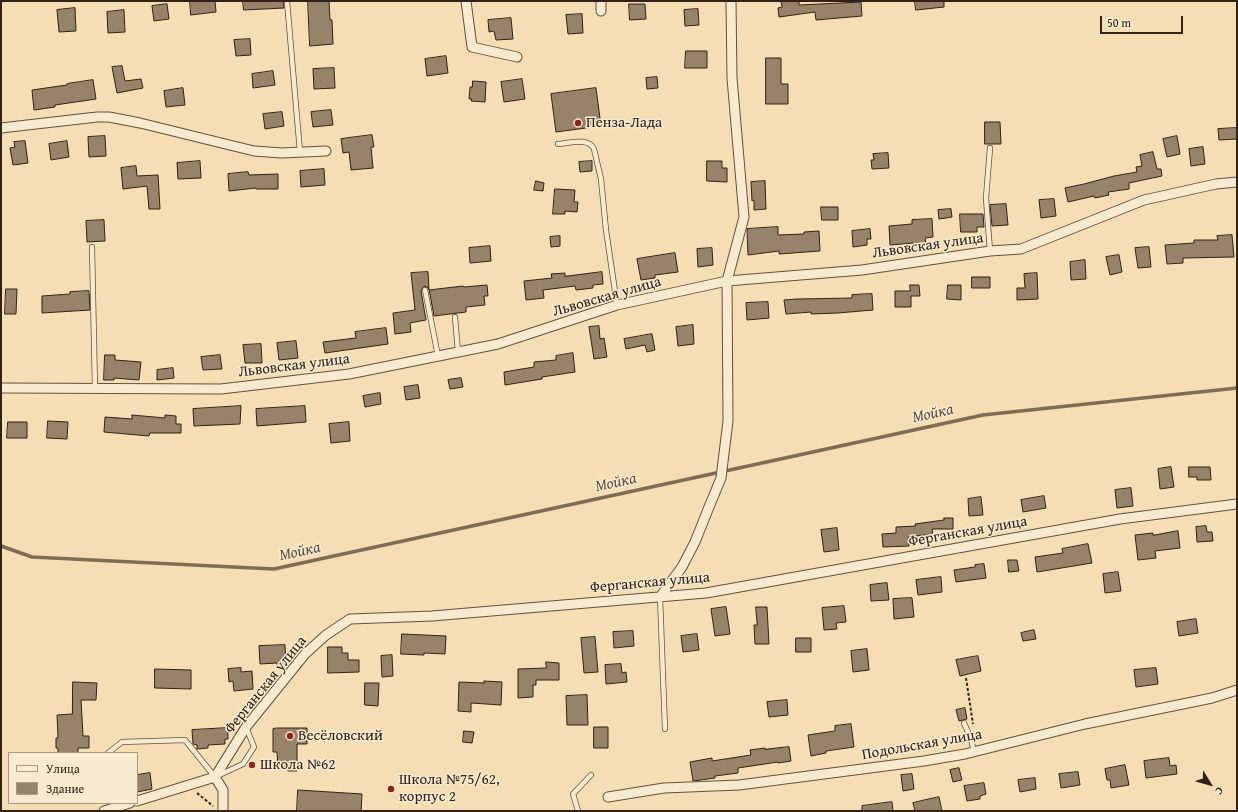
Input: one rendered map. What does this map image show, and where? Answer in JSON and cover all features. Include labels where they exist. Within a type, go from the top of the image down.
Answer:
[{"type":"street","points":[[466,1],[472,47],[517,57]]},
{"type":"street","points":[[600,1],[601,11]]},
{"type":"street","points":[[660,597],[682,567],[695,542],[721,478],[728,421],[727,281],[744,217],[732,78],[731,1]]},
{"type":"street","points":[[1,128],[97,117],[109,117],[254,150],[282,153],[326,151]]},
{"type":"street","name":"Львовская улица","points":[[1,388],[221,388],[350,374],[498,344],[618,305],[727,281],[862,270],[990,251],[1021,249],[1144,200],[1216,184],[1237,182]]},
{"type":"street","name":"Ферганская улица","points":[[215,777],[246,727],[305,654],[326,634],[350,619],[432,616],[706,593],[1120,519],[1237,504]]},
{"type":"street","name":"Подольская улица","points":[[608,797],[664,788],[739,785],[924,761],[974,752],[1085,724],[1212,698],[1237,690]]},
{"type":"street","points":[[138,801],[215,777],[223,790],[223,811]]},
{"type":"street","points":[[104,811],[117,805]]},
{"type":"lane","points":[[287,1],[300,152]]},
{"type":"lane","points":[[558,144],[585,141],[592,145],[594,149],[601,179],[606,230],[618,305]]},
{"type":"lane","points":[[990,148],[986,198],[990,251]]},
{"type":"lane","points":[[92,247],[95,389]]},
{"type":"lane","points":[[425,290],[438,356]]},
{"type":"lane","points":[[454,317],[458,352]]},
{"type":"lane","points":[[660,597],[666,729]]},
{"type":"lane","points":[[964,722],[971,739],[974,752]]},
{"type":"lane","points":[[109,752],[122,742],[185,740],[215,777],[243,764],[254,747],[246,727]]},
{"type":"lane","points":[[578,811],[573,794],[591,775]]},
{"type":"path","points":[[966,678],[974,725],[971,739]]},
{"type":"building","points":[[190,1],[215,1],[216,12],[191,15]]},
{"type":"building","points":[[243,1],[283,1],[284,8],[244,10]]},
{"type":"building","points":[[308,1],[329,1],[330,20],[332,20],[333,44],[310,46]]},
{"type":"building","points":[[781,1],[799,1],[799,5],[861,2],[862,16],[816,20],[815,12],[779,17],[778,8],[782,7]]},
{"type":"building","points":[[915,1],[944,1],[944,7],[916,10]]},
{"type":"building","points":[[167,4],[169,19],[154,21],[152,6]]},
{"type":"building","points":[[629,4],[645,4],[646,19],[630,20]]},
{"type":"building","points":[[75,8],[76,31],[59,32],[57,10]]},
{"type":"building","points":[[698,9],[699,25],[685,26],[684,10]]},
{"type":"building","points":[[124,10],[125,32],[108,33],[107,12]]},
{"type":"building","points":[[582,14],[583,33],[568,34],[566,15]]},
{"type":"building","points":[[511,18],[513,39],[496,40],[494,31],[489,32],[488,20]]},
{"type":"building","points":[[250,39],[251,55],[236,56],[234,40]]},
{"type":"building","points":[[686,51],[707,51],[707,68],[685,68]]},
{"type":"building","points":[[446,56],[448,73],[427,76],[425,59]]},
{"type":"building","points":[[766,58],[781,58],[781,84],[788,84],[788,104],[766,104]]},
{"type":"building","points":[[122,66],[125,81],[141,79],[143,88],[117,93],[112,67]]},
{"type":"building","points":[[334,68],[335,88],[314,89],[313,69]]},
{"type":"building","points":[[273,71],[275,85],[253,88],[252,74]]},
{"type":"building","points":[[657,77],[658,88],[647,89],[646,78]]},
{"type":"building","points":[[522,79],[525,99],[504,102],[501,82]]},
{"type":"building","points":[[93,80],[96,99],[55,105],[55,107],[34,110],[32,90]]},
{"type":"building","points":[[473,81],[486,82],[485,102],[471,101],[472,99],[469,99],[470,87],[472,87]]},
{"type":"building","points":[[183,88],[185,105],[166,107],[164,91]]},
{"type":"building","points":[[596,88],[601,126],[556,132],[551,94]]},
{"type":"building","points":[[331,110],[333,125],[313,127],[311,112]]},
{"type":"building","points":[[282,112],[284,126],[265,129],[263,114]]},
{"type":"building","points":[[985,122],[1000,122],[1001,144],[985,144]]},
{"type":"building","points":[[1237,128],[1237,139],[1219,140],[1218,129]]},
{"type":"building","points":[[372,135],[374,147],[371,147],[373,168],[351,170],[349,152],[343,153],[341,139]]},
{"type":"building","points":[[105,136],[106,156],[89,157],[88,137]]},
{"type":"building","points":[[1177,136],[1180,154],[1167,157],[1163,139]]},
{"type":"building","points":[[25,141],[28,163],[13,165],[10,148],[15,147],[14,142]]},
{"type":"building","points":[[67,141],[69,157],[51,160],[49,144]]},
{"type":"building","points":[[1203,147],[1205,164],[1191,166],[1189,149]]},
{"type":"building","points":[[1153,152],[1157,169],[1161,169],[1162,176],[1129,183],[1129,189],[1108,192],[1109,195],[1095,198],[1094,196],[1068,202],[1065,188],[1137,172],[1136,167],[1142,166],[1140,155]]},
{"type":"building","points":[[888,153],[889,168],[872,169],[871,160],[874,160],[873,154]]},
{"type":"building","points":[[200,161],[201,178],[178,179],[177,163]]},
{"type":"building","points":[[592,161],[592,171],[580,172],[579,162]]},
{"type":"building","points":[[707,161],[722,161],[722,168],[727,168],[727,182],[707,181]]},
{"type":"building","points":[[136,166],[137,176],[158,175],[160,209],[149,209],[147,186],[123,189],[121,168]]},
{"type":"building","points":[[324,169],[325,185],[301,187],[300,171]]},
{"type":"building","points":[[248,172],[249,175],[278,174],[278,189],[256,188],[229,191],[228,174]]},
{"type":"building","points":[[536,181],[544,183],[543,191],[534,190]]},
{"type":"building","points":[[765,181],[766,209],[754,210],[751,182]]},
{"type":"building","points":[[555,189],[575,190],[574,202],[578,202],[577,212],[565,211],[565,214],[553,214]]},
{"type":"building","points":[[1054,199],[1056,216],[1041,218],[1039,200]]},
{"type":"building","points":[[1006,204],[1008,225],[992,226],[990,205]]},
{"type":"building","points":[[821,207],[838,207],[838,220],[822,220]]},
{"type":"building","points":[[951,209],[952,217],[939,219],[938,210]]},
{"type":"building","points":[[960,214],[983,214],[984,227],[977,227],[977,232],[961,232]]},
{"type":"building","points":[[932,219],[933,237],[925,238],[926,244],[913,245],[913,243],[890,245],[889,226],[912,224],[912,220]]},
{"type":"building","points":[[104,220],[105,241],[87,242],[86,221]]},
{"type":"building","points":[[778,227],[778,235],[804,234],[804,232],[819,231],[820,251],[779,254],[779,251],[748,255],[747,229]]},
{"type":"building","points":[[870,229],[871,239],[867,239],[867,245],[853,247],[852,231]]},
{"type":"building","points":[[1232,235],[1234,257],[1183,258],[1183,263],[1167,264],[1165,245],[1194,243],[1194,240],[1218,240],[1217,236]]},
{"type":"building","points":[[560,236],[560,246],[551,247],[550,237]]},
{"type":"building","points":[[490,246],[491,261],[470,263],[469,248]]},
{"type":"building","points":[[1149,247],[1151,267],[1138,268],[1135,248]]},
{"type":"building","points":[[712,248],[713,265],[698,267],[697,249]]},
{"type":"building","points":[[675,253],[678,272],[655,275],[655,278],[641,280],[637,259]]},
{"type":"building","points":[[1119,255],[1122,272],[1110,275],[1106,257]]},
{"type":"building","points":[[1085,260],[1086,279],[1071,280],[1070,262]]},
{"type":"building","points":[[428,272],[429,289],[424,286],[421,291],[426,320],[410,323],[411,332],[395,334],[393,313],[415,310],[411,273]]},
{"type":"building","points":[[602,272],[603,284],[593,285],[593,288],[576,290],[575,286],[543,290],[544,298],[526,300],[524,281],[552,278],[551,274],[565,273],[565,276]]},
{"type":"building","points":[[1037,273],[1038,299],[1017,300],[1017,288],[1025,288],[1024,274]]},
{"type":"building","points":[[972,277],[990,277],[990,288],[972,288]]},
{"type":"building","points":[[487,285],[488,296],[484,296],[485,305],[466,307],[466,312],[434,316],[429,290]]},
{"type":"building","points":[[910,285],[919,285],[920,296],[911,296],[911,307],[895,307],[895,291],[910,291]]},
{"type":"building","points":[[948,285],[961,285],[961,300],[947,299]]},
{"type":"building","points":[[6,289],[17,289],[16,314],[5,314]]},
{"type":"building","points":[[89,291],[90,310],[42,313],[42,296]]},
{"type":"building","points":[[872,294],[873,310],[838,313],[811,314],[811,312],[786,314],[784,300],[852,298],[852,295]]},
{"type":"building","points":[[768,302],[769,318],[747,320],[746,303]]},
{"type":"building","points":[[693,325],[694,344],[678,346],[676,327]]},
{"type":"building","points":[[599,326],[600,339],[604,338],[607,357],[594,359],[589,327]]},
{"type":"building","points":[[386,328],[388,344],[325,353],[323,342],[356,338],[355,332]]},
{"type":"building","points":[[652,334],[655,350],[647,352],[645,345],[626,349],[624,339]]},
{"type":"building","points":[[296,341],[298,358],[279,360],[277,343]]},
{"type":"building","points":[[261,344],[262,363],[245,363],[243,345]]},
{"type":"building","points":[[573,353],[575,372],[505,385],[504,372],[534,367],[534,362],[556,360],[556,356]]},
{"type":"building","points":[[105,355],[115,355],[115,360],[141,362],[139,380],[114,378],[114,380],[104,380]]},
{"type":"building","points":[[220,355],[222,369],[203,370],[201,357]]},
{"type":"building","points":[[173,368],[174,378],[157,380],[157,370]]},
{"type":"building","points":[[461,378],[463,387],[450,389],[448,380]]},
{"type":"building","points":[[418,385],[420,398],[406,400],[404,387]]},
{"type":"building","points":[[380,393],[381,404],[365,407],[363,396]]},
{"type":"building","points":[[241,406],[240,424],[194,426],[193,409]]},
{"type":"building","points":[[305,406],[306,422],[257,426],[256,409]]},
{"type":"building","points":[[132,415],[165,418],[165,415],[176,416],[176,424],[181,424],[181,433],[150,433],[149,436],[104,432],[105,417],[132,419]]},
{"type":"building","points":[[48,421],[68,422],[67,439],[47,438]]},
{"type":"building","points":[[8,422],[27,422],[27,438],[7,438]]},
{"type":"building","points":[[349,422],[350,441],[331,443],[329,424]]},
{"type":"building","points":[[1171,467],[1174,487],[1160,489],[1158,469]]},
{"type":"building","points":[[1189,467],[1210,467],[1211,480],[1197,480],[1197,477],[1189,477]]},
{"type":"building","points":[[1131,488],[1133,506],[1117,508],[1115,490]]},
{"type":"building","points":[[1044,496],[1046,508],[1023,512],[1021,500]]},
{"type":"building","points":[[981,497],[983,515],[969,516],[968,499]]},
{"type":"building","points":[[944,518],[953,518],[953,529],[932,529],[933,534],[908,537],[909,546],[883,547],[882,534],[896,533],[896,527],[916,526],[915,524],[944,520]]},
{"type":"building","points":[[1206,526],[1207,532],[1212,532],[1213,541],[1197,542],[1196,527]]},
{"type":"building","points":[[837,528],[839,550],[824,552],[821,530]]},
{"type":"building","points":[[1178,531],[1180,548],[1155,551],[1156,558],[1138,560],[1135,535],[1153,533],[1153,535]]},
{"type":"building","points":[[1088,544],[1092,563],[1037,572],[1035,557],[1063,553],[1062,549]]},
{"type":"building","points":[[1008,560],[1017,560],[1019,571],[1009,572]]},
{"type":"building","points":[[984,564],[986,578],[956,582],[954,570]]},
{"type":"building","points":[[1118,572],[1121,591],[1105,593],[1103,574]]},
{"type":"building","points":[[941,577],[942,592],[918,595],[916,580]]},
{"type":"building","points":[[887,583],[889,600],[871,601],[870,585]]},
{"type":"building","points":[[912,598],[914,617],[894,619],[893,599]]},
{"type":"building","points":[[844,606],[846,622],[836,623],[837,629],[824,630],[822,608]]},
{"type":"building","points":[[726,607],[730,634],[715,636],[711,609]]},
{"type":"building","points":[[756,607],[767,607],[769,644],[755,644],[754,625],[757,625]]},
{"type":"building","points":[[1196,619],[1198,633],[1179,636],[1177,622]]},
{"type":"building","points":[[1034,630],[1036,639],[1023,641],[1021,633]]},
{"type":"building","points":[[633,631],[634,646],[614,648],[613,632]]},
{"type":"building","points":[[402,634],[446,636],[445,654],[401,654]]},
{"type":"building","points":[[697,634],[699,650],[683,652],[681,636]]},
{"type":"building","points":[[595,637],[598,672],[584,673],[581,638]]},
{"type":"building","points":[[796,638],[811,638],[811,652],[796,652]]},
{"type":"building","points":[[285,645],[286,666],[277,666],[277,663],[260,664],[259,646]]},
{"type":"building","points":[[328,647],[342,647],[342,653],[348,653],[348,660],[359,660],[359,672],[328,673]]},
{"type":"building","points":[[867,649],[869,670],[853,672],[851,651]]},
{"type":"building","points":[[392,655],[393,676],[382,677],[381,656]]},
{"type":"building","points":[[978,656],[981,671],[960,676],[956,660]]},
{"type":"building","points":[[546,662],[559,663],[559,680],[536,680],[536,685],[533,685],[533,697],[518,698],[518,669],[546,668]]},
{"type":"building","points":[[621,664],[622,673],[626,672],[627,682],[606,684],[605,665]]},
{"type":"building","points":[[241,668],[241,672],[252,671],[253,689],[234,691],[233,681],[229,682],[228,669]]},
{"type":"building","points":[[1156,668],[1158,684],[1136,687],[1134,670]]},
{"type":"building","points":[[155,669],[191,670],[191,689],[155,688]]},
{"type":"building","points":[[484,681],[502,682],[501,705],[471,703],[471,712],[458,711],[459,682],[484,683]]},
{"type":"building","points":[[73,682],[97,683],[96,700],[81,700],[83,736],[89,736],[89,748],[78,748],[78,752],[58,752],[58,748],[56,748],[56,738],[58,738],[57,715],[72,714]]},
{"type":"building","points":[[365,683],[379,683],[378,706],[365,705]]},
{"type":"building","points":[[587,695],[588,725],[567,725],[566,696]]},
{"type":"building","points":[[787,700],[788,715],[769,717],[767,702]]},
{"type":"building","points":[[965,708],[967,719],[959,721],[956,710]]},
{"type":"building","points":[[851,724],[854,747],[826,751],[826,753],[811,756],[808,735],[835,731],[835,726]]},
{"type":"building","points":[[594,727],[608,727],[608,748],[594,748]]},
{"type":"building","points":[[228,728],[228,739],[225,739],[225,744],[208,745],[208,748],[197,749],[197,745],[193,744],[192,730]]},
{"type":"building","name":"Весёловский","points":[[307,728],[307,744],[297,744],[297,771],[288,771],[288,768],[278,768],[277,752],[273,752],[273,729]]},
{"type":"building","points":[[464,731],[474,732],[472,743],[463,742]]},
{"type":"building","points":[[789,747],[791,761],[738,768],[738,773],[693,781],[690,762],[712,758],[712,761],[751,755],[750,750]]},
{"type":"building","points":[[1169,758],[1170,766],[1176,765],[1177,774],[1146,778],[1144,761]]},
{"type":"building","points":[[1125,765],[1129,785],[1111,788],[1110,780],[1107,780],[1105,769]]},
{"type":"building","points":[[959,768],[962,780],[953,782],[950,770]]},
{"type":"building","points":[[1078,772],[1080,785],[1061,788],[1059,774]]},
{"type":"building","points":[[150,773],[152,789],[138,792],[138,775]]},
{"type":"building","points":[[912,774],[914,789],[903,791],[901,775]]},
{"type":"building","points":[[1035,778],[1036,789],[1020,792],[1018,780]]},
{"type":"building","points":[[984,783],[986,794],[980,796],[980,799],[967,801],[964,786]]},
{"type":"building","points":[[298,790],[362,794],[361,811],[297,811]]},
{"type":"building","points":[[939,797],[942,811],[915,811],[913,803]]},
{"type":"building","points":[[892,802],[893,811],[862,811],[862,806]]},
{"type":"waterway","name":"Мойка","points":[[1,546],[32,557],[274,569],[983,415],[1237,388]]},
{"type":"place","name":"Пенза-Лада","points":[[578,123]]},
{"type":"place","name":"Весёловский","points":[[290,736]]},
{"type":"place","name":"Школа №62","points":[[252,765]]},
{"type":"place","name":"Школа №75/62, корпус 2","points":[[391,789]]}]
